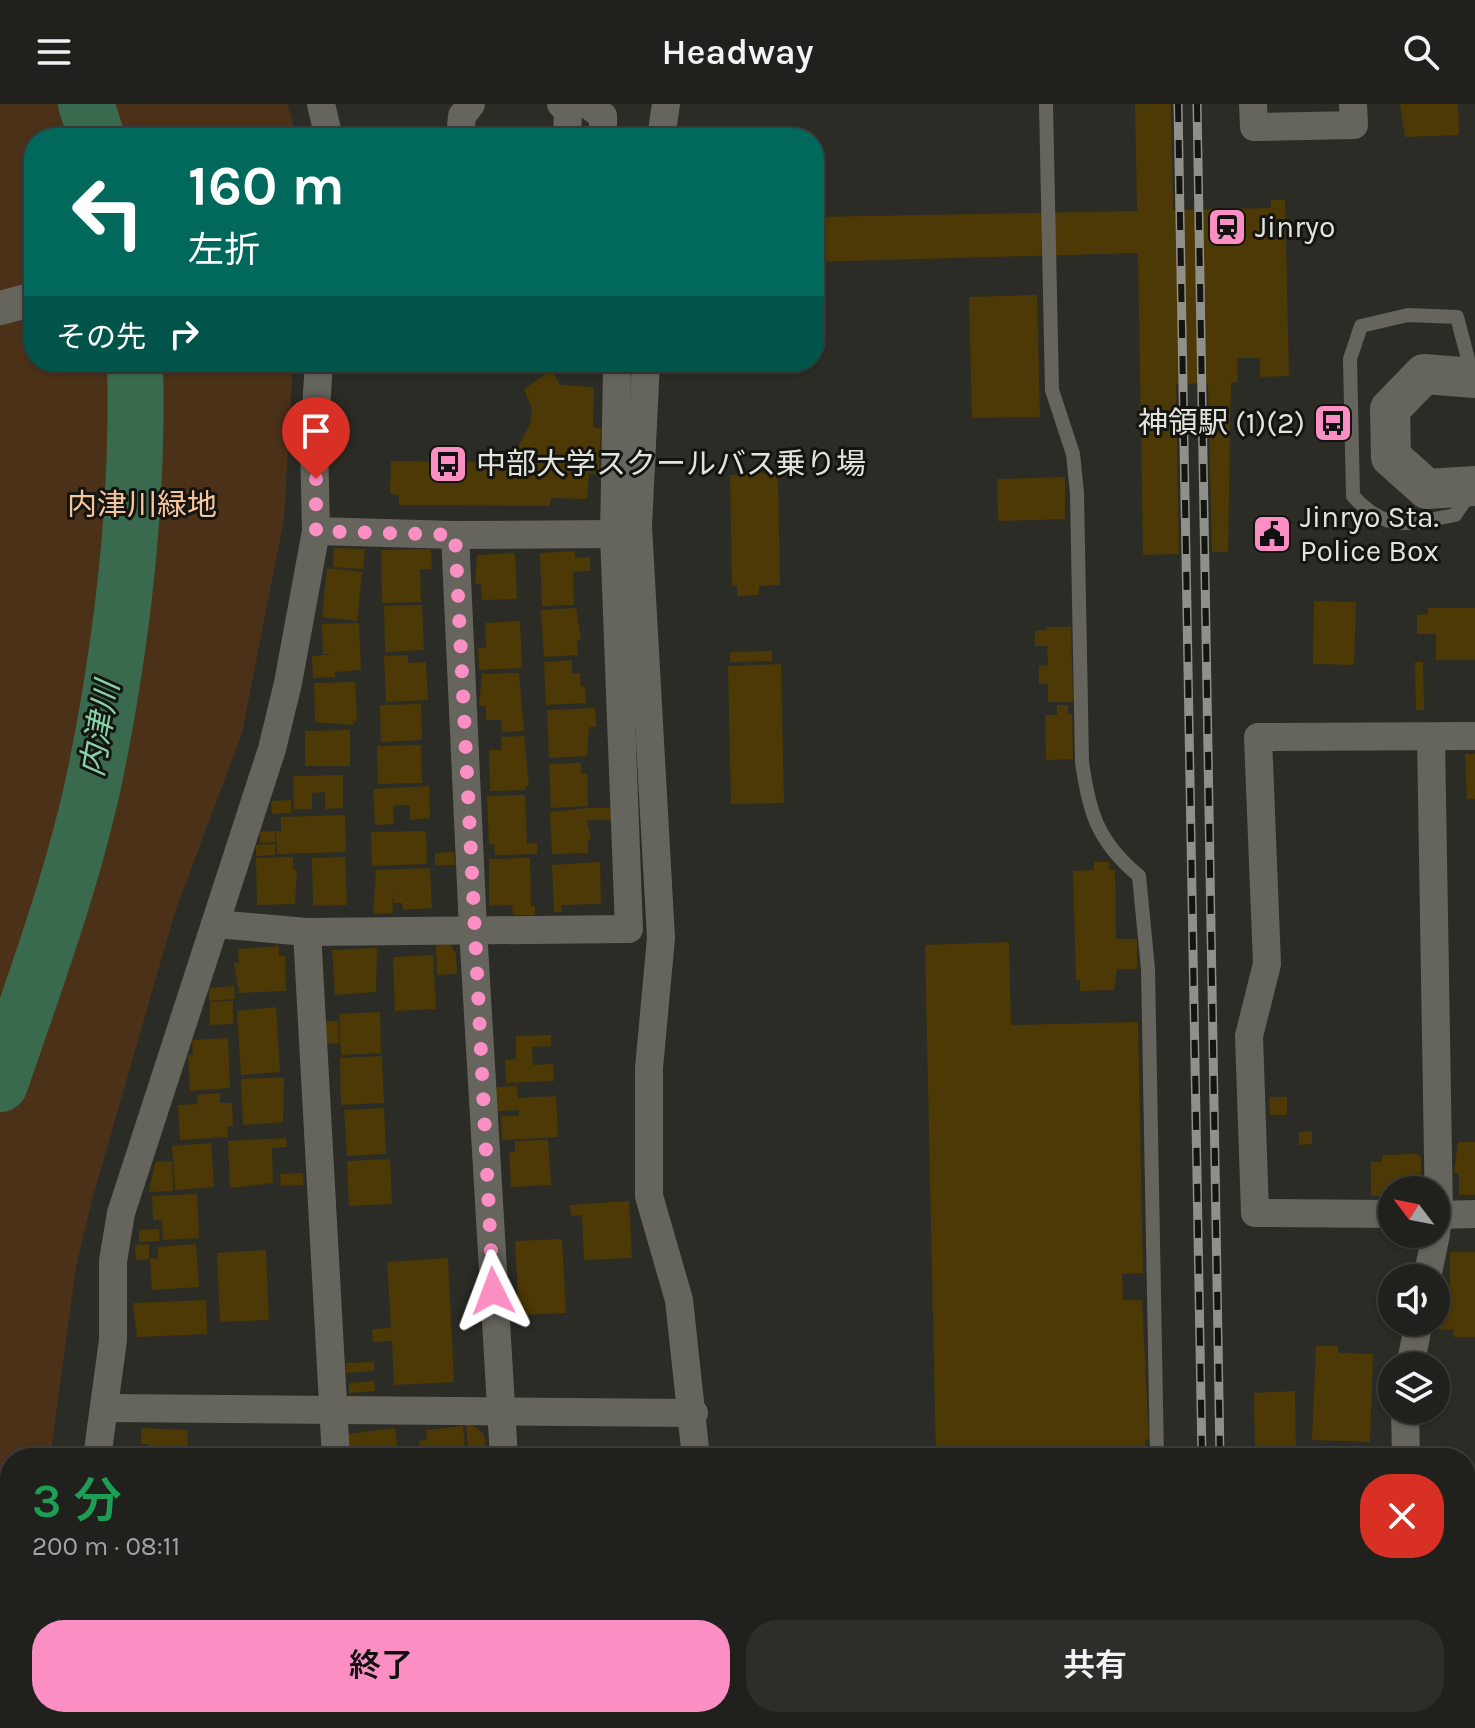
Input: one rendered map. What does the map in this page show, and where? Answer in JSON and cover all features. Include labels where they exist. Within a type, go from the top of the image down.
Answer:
[{"type":"main road","points":[[1474,376],[1424,374],[1390,409],[1390,421],[1391,457],[1427,489],[1475,486]]},
{"type":"street","points":[[321,104],[327,128]]},
{"type":"street","points":[[461,128],[462,116],[471,104]]},
{"type":"street","points":[[561,104],[568,111],[567,128]]},
{"type":"street","points":[[587,104],[603,116],[603,128]]},
{"type":"street","points":[[662,128],[666,104]]},
{"type":"street","points":[[1253,104],[1254,127],[1354,125],[1353,104]]},
{"type":"street","points":[[0,308],[24,302]]},
{"type":"street","points":[[99,1448],[107,1408],[113,1340],[113,1261],[121,1213],[272,749],[288,683],[316,531],[314,441],[318,372]]},
{"type":"street","points":[[215,924],[307,932],[629,929],[614,534],[617,372]]},
{"type":"street","points":[[646,372],[638,526],[661,938],[649,1068],[649,1196],[679,1300],[696,1448]]},
{"type":"street","points":[[316,531],[455,535],[614,534]]},
{"type":"street","points":[[455,535],[473,929],[503,1448]]},
{"type":"street","points":[[1378,1214],[1255,1213],[1249,1036],[1267,964],[1258,737],[1475,736]]},
{"type":"street","points":[[1431,738],[1436,1176]]},
{"type":"street","points":[[307,932],[335,1448]]},
{"type":"street","points":[[1450,1221],[1475,1214]]},
{"type":"street","points":[[107,1408],[694,1413]]},
{"type":"street","points":[[1405,1424],[1406,1448]]},
{"type":"lane","points":[[1046,104],[1052,390],[1073,454],[1077,493],[1082,762],[1088,806],[1103,838],[1119,860],[1139,876],[1148,969],[1157,1448]]},
{"type":"lane","points":[[1474,376],[1457,317],[1408,315],[1361,326],[1350,359],[1353,496],[1373,517],[1412,524],[1455,515],[1475,486]]},
{"type":"green space","name":"内津川緑地","points":[[0,104],[287,104],[295,128],[24,128],[24,372],[292,372],[284,519],[242,733],[175,912],[92,1200],[76,1267],[51,1448],[0,1448]]},
{"type":"building","points":[[1135,104],[1171,104],[1173,210],[1271,208],[1271,200],[1285,200],[1289,376],[1260,377],[1260,358],[1237,358],[1238,382],[1231,383],[1228,552],[1212,552],[1208,383],[1176,384],[1179,554],[1143,555],[1138,253],[824,262],[824,217],[1137,211]]},
{"type":"building","points":[[1400,104],[1458,104],[1459,135],[1405,137]]},
{"type":"building","points":[[1037,295],[1040,417],[972,418],[969,297]]},
{"type":"building","points":[[549,372],[553,372],[560,385],[593,387],[593,427],[601,429],[599,475],[589,473],[587,499],[551,498],[550,506],[399,505],[399,495],[390,494],[391,461],[483,462],[507,456],[519,445],[530,424],[532,408],[524,389]]},
{"type":"building","points":[[745,471],[778,474],[780,585],[759,586],[759,595],[737,596],[737,586],[732,586],[730,475],[746,475]]},
{"type":"building","points":[[1065,477],[1065,519],[998,521],[997,479]]},
{"type":"building","points":[[334,548],[365,549],[363,569],[333,567]]},
{"type":"building","points":[[431,549],[432,569],[420,569],[421,602],[382,603],[381,550]]},
{"type":"building","points":[[575,551],[575,558],[590,557],[590,571],[573,572],[574,605],[542,606],[540,553]]},
{"type":"building","points":[[515,553],[517,599],[482,600],[481,584],[475,584],[477,555]]},
{"type":"building","points":[[327,568],[362,572],[357,621],[322,617]]},
{"type":"building","points":[[1314,601],[1356,602],[1354,665],[1313,664]]},
{"type":"building","points":[[422,605],[424,650],[385,652],[384,606]]},
{"type":"building","points":[[576,608],[581,639],[577,640],[578,655],[544,657],[541,610]]},
{"type":"building","points":[[1428,608],[1475,608],[1475,660],[1436,660],[1436,634],[1417,634],[1417,615],[1428,614]]},
{"type":"building","points":[[520,621],[522,668],[479,670],[478,648],[486,648],[485,623]]},
{"type":"building","points":[[359,623],[361,670],[335,672],[335,677],[313,678],[312,656],[335,654],[323,654],[322,624]]},
{"type":"building","points":[[1047,627],[1071,627],[1073,702],[1048,702],[1048,684],[1039,684],[1039,666],[1048,665],[1047,646],[1035,646],[1035,631],[1047,630]]},
{"type":"building","points":[[772,651],[772,661],[730,662],[730,652]]},
{"type":"building","points":[[408,655],[408,663],[426,662],[428,700],[386,702],[384,656]]},
{"type":"building","points":[[572,660],[572,673],[580,673],[581,687],[585,686],[586,703],[546,705],[544,662]]},
{"type":"building","points":[[1415,662],[1423,662],[1424,710],[1416,710]]},
{"type":"building","points":[[781,664],[784,803],[731,804],[728,666]]},
{"type":"building","points":[[519,673],[524,731],[502,732],[501,720],[486,720],[486,706],[479,706],[482,674]]},
{"type":"building","points":[[355,682],[357,721],[353,721],[353,725],[315,722],[314,683]]},
{"type":"building","points":[[421,704],[422,740],[381,742],[380,705]]},
{"type":"building","points":[[1057,705],[1068,705],[1068,714],[1072,714],[1073,759],[1046,760],[1045,715],[1057,715]]},
{"type":"building","points":[[595,708],[596,727],[589,727],[587,756],[549,758],[547,710]]},
{"type":"building","points":[[350,730],[350,766],[305,766],[305,731]]},
{"type":"building","points":[[524,736],[529,786],[525,786],[525,790],[490,791],[489,750],[502,750],[501,737]]},
{"type":"building","points":[[421,745],[422,783],[378,784],[377,746]]},
{"type":"building","points":[[1465,754],[1475,754],[1475,799],[1467,799]]},
{"type":"building","points":[[581,763],[581,774],[587,773],[588,806],[551,808],[549,764]]},
{"type":"building","points":[[343,775],[343,808],[325,809],[325,792],[312,793],[312,809],[294,809],[293,776]]},
{"type":"building","points":[[429,786],[430,818],[410,820],[410,805],[393,806],[394,824],[375,825],[373,789]]},
{"type":"building","points":[[525,795],[527,844],[537,843],[537,854],[495,855],[494,844],[489,844],[487,796]]},
{"type":"building","points":[[291,800],[291,813],[272,814],[271,801]]},
{"type":"building","points":[[612,808],[612,820],[587,820],[591,839],[588,839],[588,853],[552,854],[550,812]]},
{"type":"building","points":[[345,815],[346,852],[277,854],[276,831],[281,831],[281,817]]},
{"type":"building","points":[[275,831],[275,842],[260,843],[260,832]]},
{"type":"building","points":[[426,831],[427,864],[372,866],[371,832]]},
{"type":"building","points":[[275,844],[275,855],[256,856],[256,845]]},
{"type":"building","points":[[454,852],[455,865],[435,865],[435,853]]},
{"type":"building","points":[[293,857],[293,870],[297,870],[295,904],[257,905],[256,858]]},
{"type":"building","points":[[345,857],[347,905],[313,906],[312,858]]},
{"type":"building","points":[[530,858],[531,906],[535,906],[535,915],[513,915],[512,905],[489,906],[489,859]]},
{"type":"building","points":[[600,862],[601,904],[561,905],[562,912],[554,912],[552,865]]},
{"type":"building","points":[[1094,862],[1109,862],[1109,870],[1115,870],[1116,939],[1137,939],[1137,969],[1117,969],[1114,990],[1080,991],[1080,980],[1076,980],[1073,871],[1094,870]]},
{"type":"building","points":[[430,868],[432,908],[403,910],[402,903],[394,903],[392,891],[393,913],[373,914],[376,870]]},
{"type":"building","points":[[1009,942],[1011,1025],[1138,1022],[1143,1273],[1122,1274],[1123,1300],[1142,1300],[1149,1439],[1145,1440],[1145,1448],[936,1448],[925,945]]},
{"type":"building","points":[[450,944],[456,954],[457,974],[437,975],[436,945]]},
{"type":"building","points":[[279,946],[279,956],[285,956],[286,991],[239,993],[234,963],[239,963],[238,949]]},
{"type":"building","points":[[377,948],[376,992],[335,995],[332,950]]},
{"type":"building","points":[[433,955],[436,1009],[395,1011],[393,957]]},
{"type":"building","points":[[234,986],[235,999],[209,1001],[209,988]]},
{"type":"building","points":[[233,1001],[233,1024],[210,1025],[210,1002]]},
{"type":"building","points":[[276,1007],[280,1072],[241,1075],[237,1011]]},
{"type":"building","points":[[380,1012],[381,1053],[341,1055],[339,1014]]},
{"type":"building","points":[[325,1021],[338,1021],[339,1043],[327,1044]]},
{"type":"building","points":[[551,1035],[551,1046],[532,1047],[533,1065],[553,1064],[554,1081],[506,1083],[505,1060],[516,1059],[516,1036]]},
{"type":"building","points":[[228,1038],[230,1088],[190,1091],[188,1055],[193,1055],[192,1040]]},
{"type":"building","points":[[382,1056],[384,1103],[341,1105],[340,1058]]},
{"type":"building","points":[[284,1077],[283,1122],[243,1125],[241,1079]]},
{"type":"building","points":[[517,1086],[518,1098],[556,1096],[558,1137],[502,1140],[501,1116],[519,1116],[519,1110],[497,1111],[495,1087]]},
{"type":"building","points":[[220,1093],[220,1103],[232,1103],[233,1126],[227,1126],[228,1137],[180,1140],[178,1105],[198,1104],[197,1095]]},
{"type":"building","points":[[1269,1097],[1287,1097],[1287,1115],[1270,1115]]},
{"type":"building","points":[[384,1108],[386,1154],[347,1156],[344,1110]]},
{"type":"building","points":[[1312,1131],[1312,1144],[1299,1145],[1299,1132]]},
{"type":"building","points":[[286,1138],[287,1147],[272,1148],[273,1183],[230,1188],[228,1141]]},
{"type":"building","points":[[548,1140],[551,1185],[511,1187],[509,1152],[515,1152],[515,1141]]},
{"type":"building","points":[[1458,1142],[1475,1142],[1475,1195],[1459,1195],[1459,1173],[1454,1173]]},
{"type":"building","points":[[211,1143],[214,1187],[175,1190],[172,1146]]},
{"type":"building","points":[[1416,1154],[1421,1157],[1421,1176],[1378,1176],[1378,1196],[1371,1196],[1371,1162],[1382,1162],[1382,1155]]},
{"type":"building","points":[[390,1159],[392,1204],[349,1206],[347,1161]]},
{"type":"building","points":[[172,1161],[173,1191],[149,1192],[155,1162]]},
{"type":"building","points":[[303,1173],[304,1185],[281,1186],[280,1174]]},
{"type":"building","points":[[197,1194],[199,1238],[163,1240],[162,1220],[153,1220],[152,1196]]},
{"type":"building","points":[[629,1201],[632,1258],[584,1260],[582,1215],[571,1216],[570,1205]]},
{"type":"building","points":[[159,1229],[160,1241],[139,1242],[139,1230]]},
{"type":"building","points":[[562,1239],[566,1313],[519,1315],[515,1241]]},
{"type":"building","points":[[149,1244],[149,1259],[136,1260],[135,1245]]},
{"type":"building","points":[[196,1244],[199,1287],[152,1290],[150,1259],[158,1258],[158,1247]]},
{"type":"building","points":[[266,1250],[269,1320],[220,1322],[217,1253]]},
{"type":"building","points":[[1450,1252],[1475,1252],[1475,1337],[1454,1337],[1453,1329],[1450,1329]]},
{"type":"building","points":[[448,1258],[454,1382],[394,1385],[392,1341],[373,1342],[372,1329],[391,1328],[387,1262]]},
{"type":"building","points":[[206,1300],[207,1334],[137,1337],[133,1303]]},
{"type":"building","points":[[1316,1346],[1338,1346],[1338,1353],[1373,1354],[1370,1442],[1312,1440]]},
{"type":"building","points":[[374,1362],[374,1371],[346,1373],[346,1363]]},
{"type":"building","points":[[374,1381],[375,1391],[349,1393],[349,1383]]},
{"type":"building","points":[[1295,1391],[1296,1448],[1255,1448],[1254,1393]]},
{"type":"building","points":[[466,1425],[474,1426],[484,1434],[486,1448],[468,1448]]},
{"type":"building","points":[[463,1426],[465,1448],[420,1448],[419,1441],[427,1440],[426,1430]]},
{"type":"building","points":[[141,1428],[188,1430],[187,1448],[148,1448],[149,1444],[141,1444]]},
{"type":"building","points":[[395,1428],[398,1448],[350,1448],[348,1434]]},
{"type":"waterway","name":"内津川","points":[[86,104],[94,128]]},
{"type":"waterway","name":"内津川","points":[[0,1084],[65,890],[87,811],[106,721],[132,516],[135,372]]},
{"type":"railway","points":[[1178,104],[1202,1448]]},
{"type":"railway","points":[[1197,104],[1220,1448]]},
{"type":"place","name":"Jinryo","points":[[1227,227]]},
{"type":"place","name":"神領駅 (1)(2)","points":[[1333,423]]},
{"type":"place","name":"中部大学スクールバス乗り場","points":[[448,464]]},
{"type":"place","name":"Jinryo Sta. Police Box","points":[[1272,534]]},
{"type":"route","points":[[316,479],[316,531],[455,535],[493,1291]]}]
